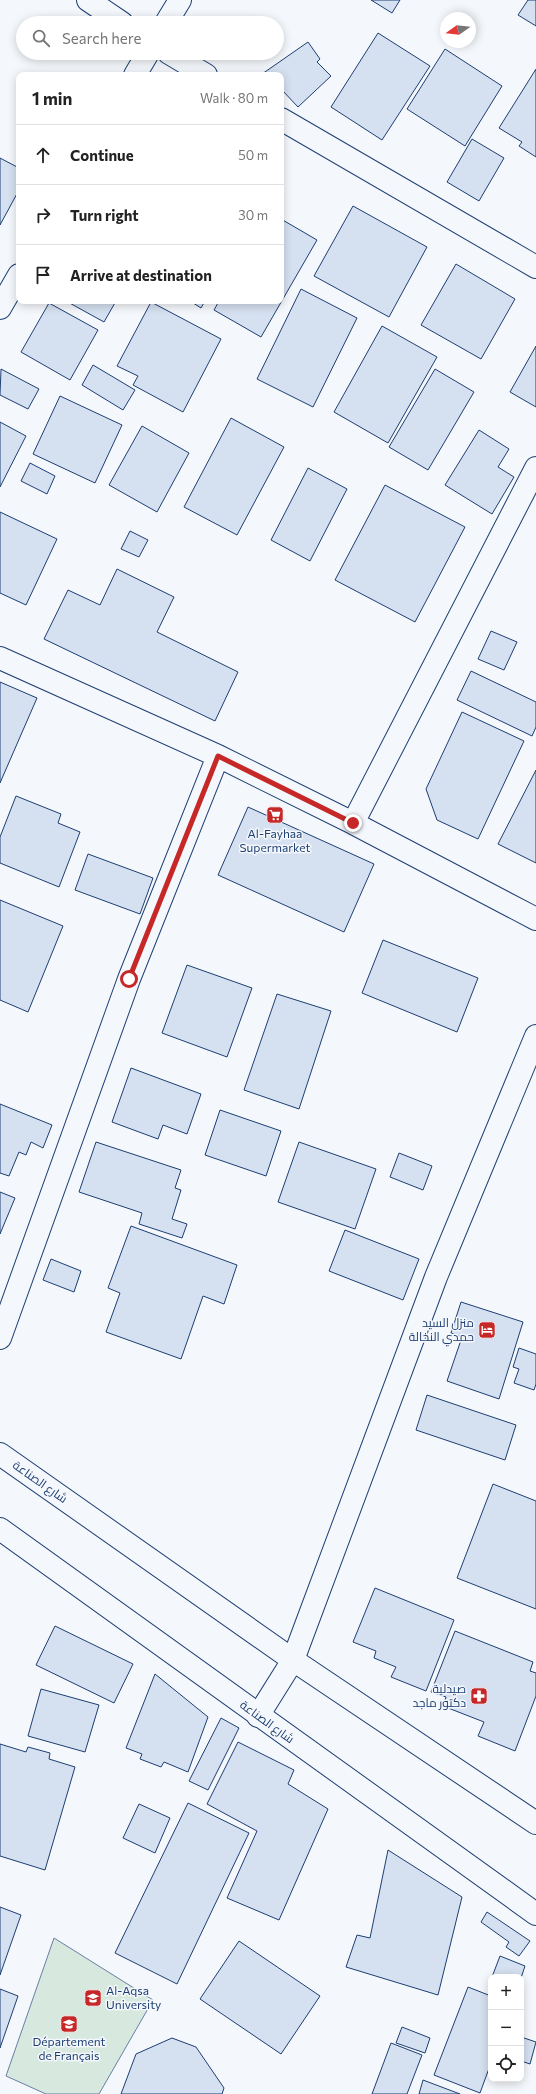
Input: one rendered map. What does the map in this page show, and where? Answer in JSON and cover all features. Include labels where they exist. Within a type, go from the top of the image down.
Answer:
[{"type":"street","points":[[88,0],[112,16]]},
{"type":"street","points":[[170,16],[180,0]]},
{"type":"street","points":[[137,72],[144,60]]},
{"type":"street","points":[[181,60],[201,72]]},
{"type":"street","points":[[284,120],[536,267]]},
{"type":"street","points":[[0,308],[16,280]]},
{"type":"street","points":[[353,823],[536,468]]},
{"type":"street","points":[[0,658],[218,756],[353,823],[536,919]]},
{"type":"street","points":[[0,1338],[129,979],[218,756]]},
{"type":"street","points":[[258,1716],[293,1660],[436,1277],[536,1036]]},
{"type":"street","name":"شارع الصناعة","points":[[0,1454],[293,1660],[536,1822]]},
{"type":"street","name":"شارع الصناعة","points":[[0,1529],[258,1716],[536,1914]]},
{"type":"shaded area","points":[[54,1938],[153,2000],[99,2094],[46,2094],[6,2076]]},
{"type":"building","points":[[371,0],[400,0],[392,13]]},
{"type":"building","points":[[528,0],[536,0],[536,26],[518,15]]},
{"type":"building","points":[[378,33],[430,66],[382,140],[331,107]]},
{"type":"building","points":[[308,42],[320,59],[317,62],[331,76],[298,107],[284,92],[284,72],[265,72]]},
{"type":"building","points":[[445,49],[502,86],[465,146],[407,109]]},
{"type":"building","points":[[536,69],[536,157],[519,146],[522,142],[499,128]]},
{"type":"building","points":[[472,139],[504,158],[479,201],[447,182]]},
{"type":"building","points":[[0,158],[16,166],[16,196],[0,225]]},
{"type":"building","points":[[353,206],[427,247],[389,317],[314,276]]},
{"type":"building","points":[[284,221],[317,240],[284,297]]},
{"type":"building","points":[[456,264],[515,299],[481,359],[421,325]]},
{"type":"building","points":[[301,289],[357,318],[313,407],[257,379]]},
{"type":"building","points":[[48,304],[98,330],[70,380],[21,352]]},
{"type":"building","points":[[71,304],[114,304],[104,322]]},
{"type":"building","points":[[150,304],[155,304],[221,339],[183,412],[133,385],[138,376],[117,366]]},
{"type":"building","points":[[195,304],[203,304],[201,308]]},
{"type":"building","points":[[217,304],[280,304],[261,337],[214,310]]},
{"type":"building","points":[[382,326],[437,357],[388,443],[334,412]]},
{"type":"building","points":[[536,346],[536,407],[510,392]]},
{"type":"building","points":[[93,365],[135,390],[123,410],[82,385]]},
{"type":"building","points":[[1,369],[39,389],[28,409],[0,395]]},
{"type":"building","points":[[435,369],[474,392],[428,470],[389,447]]},
{"type":"building","points":[[60,396],[122,425],[95,483],[33,454]]},
{"type":"building","points":[[231,418],[284,447],[237,535],[184,507]]},
{"type":"building","points":[[0,422],[26,436],[0,487]]},
{"type":"building","points":[[142,426],[189,453],[157,512],[109,485]]},
{"type":"building","points":[[479,430],[509,449],[498,467],[514,477],[492,514],[445,485]]},
{"type":"building","points":[[30,463],[55,476],[47,494],[21,481]]},
{"type":"building","points":[[308,468],[347,489],[310,561],[271,540]]},
{"type":"building","points":[[385,485],[465,527],[415,622],[335,580]]},
{"type":"building","points":[[0,512],[57,539],[26,605],[0,593]]},
{"type":"building","points":[[130,531],[148,540],[139,557],[121,549]]},
{"type":"building","points":[[117,569],[174,597],[157,632],[238,672],[215,721],[44,639],[68,590],[100,605]]},
{"type":"building","points":[[491,631],[517,642],[504,670],[478,659]]},
{"type":"building","points":[[471,671],[536,702],[536,727],[532,736],[457,700]]},
{"type":"building","points":[[0,682],[37,698],[0,783]]},
{"type":"building","points":[[462,712],[524,741],[478,839],[437,820],[426,789]]},
{"type":"building","points":[[536,770],[536,863],[498,844]]},
{"type":"building","points":[[16,796],[61,814],[58,823],[80,832],[59,887],[0,863],[0,837]]},
{"type":"building","points":[[248,807],[374,864],[344,932],[218,875]]},
{"type":"building","points":[[88,854],[153,878],[140,914],[75,890]]},
{"type":"building","points":[[0,900],[63,926],[28,1012],[0,1000]]},
{"type":"building","points":[[383,940],[478,978],[457,1032],[362,993]]},
{"type":"building","points":[[187,965],[252,988],[227,1057],[162,1033]]},
{"type":"building","points":[[277,994],[331,1011],[299,1109],[244,1090]]},
{"type":"building","points":[[131,1068],[201,1094],[187,1134],[163,1125],[158,1139],[112,1122]]},
{"type":"building","points":[[0,1104],[52,1125],[43,1148],[31,1142],[26,1155],[19,1152],[9,1176],[0,1173]]},
{"type":"building","points":[[220,1110],[281,1131],[266,1176],[205,1155]]},
{"type":"building","points":[[96,1142],[181,1170],[175,1188],[181,1190],[172,1219],[187,1224],[182,1238],[139,1224],[142,1213],[79,1192]]},
{"type":"building","points":[[299,1142],[376,1169],[355,1229],[278,1202]]},
{"type":"building","points":[[399,1153],[432,1166],[423,1190],[390,1177]]},
{"type":"building","points":[[0,1192],[15,1198],[0,1234]]},
{"type":"building","points":[[131,1226],[237,1265],[224,1304],[203,1296],[181,1359],[106,1332],[120,1293],[108,1288]]},
{"type":"building","points":[[345,1230],[419,1259],[403,1300],[329,1271]]},
{"type":"building","points":[[51,1259],[81,1271],[74,1292],[43,1280]]},
{"type":"building","points":[[461,1302],[523,1322],[499,1399],[447,1381],[462,1337],[451,1333]]},
{"type":"building","points":[[519,1348],[536,1354],[536,1384],[534,1390],[514,1383],[519,1369],[513,1367]]},
{"type":"building","points":[[427,1395],[516,1425],[505,1460],[416,1430]]},
{"type":"building","points":[[493,1484],[536,1501],[536,1609],[457,1578]]},
{"type":"building","points":[[375,1588],[454,1620],[426,1691],[391,1677],[396,1667],[374,1658],[376,1651],[353,1642]]},
{"type":"building","points":[[55,1626],[133,1664],[114,1703],[36,1665]]},
{"type":"building","points":[[455,1631],[533,1662],[530,1671],[536,1673],[536,1696],[515,1751],[478,1736],[484,1722],[443,1706],[446,1697],[431,1692]]},
{"type":"building","points":[[155,1674],[208,1717],[188,1772],[164,1762],[161,1767],[140,1759],[142,1754],[126,1748]]},
{"type":"building","points":[[41,1689],[99,1705],[85,1752],[28,1736]]},
{"type":"building","points":[[221,1718],[239,1728],[208,1790],[189,1781]]},
{"type":"building","points":[[238,1742],[294,1770],[288,1784],[328,1809],[279,1920],[227,1898],[257,1831],[207,1804]]},
{"type":"building","points":[[0,1744],[26,1752],[28,1747],[50,1753],[49,1759],[75,1767],[45,1870],[0,1856]]},
{"type":"building","points":[[188,1803],[249,1833],[177,1984],[115,1953]]},
{"type":"building","points":[[139,1804],[170,1818],[155,1853],[123,1838]]},
{"type":"building","points":[[388,1850],[462,1897],[438,1995],[346,1967],[357,1935],[370,1938]]},
{"type":"building","points":[[0,1907],[21,1915],[0,1975]]},
{"type":"building","points":[[487,1912],[530,1941],[519,1956],[506,1947],[509,1942],[481,1922]]},
{"type":"building","points":[[239,1941],[320,1996],[281,2054],[200,1999]]},
{"type":"building","points":[[500,1956],[525,1966],[522,1974],[493,1974]]},
{"type":"building","points":[[468,1987],[488,1995],[488,2071],[480,2093],[434,2075]]},
{"type":"building","points":[[0,1989],[18,1996],[0,2048]]},
{"type":"building","points":[[402,2027],[430,2038],[425,2053],[396,2043]]},
{"type":"building","points":[[172,2038],[196,2047],[224,2088],[222,2094],[121,2094],[136,2054]]},
{"type":"building","points":[[524,2038],[536,2042],[530,2064],[524,2062]]},
{"type":"building","points":[[391,2043],[422,2055],[407,2094],[372,2094]]},
{"type":"building","points":[[423,2080],[460,2094],[419,2094]]},
{"type":"place","name":"Al-Fayhaa Supermarket","points":[[275,815]]},
{"type":"place","name":"منزل السيد حمدي النخالة","points":[[487,1330]]},
{"type":"place","name":"صيدلية دكتور ماجد","points":[[479,1696]]},
{"type":"place","name":"Al-Aqsa University","points":[[93,1998]]},
{"type":"place","name":"Département de Français","points":[[69,2024]]},
{"type":"route","points":[[129,979],[218,756],[353,823]]}]
